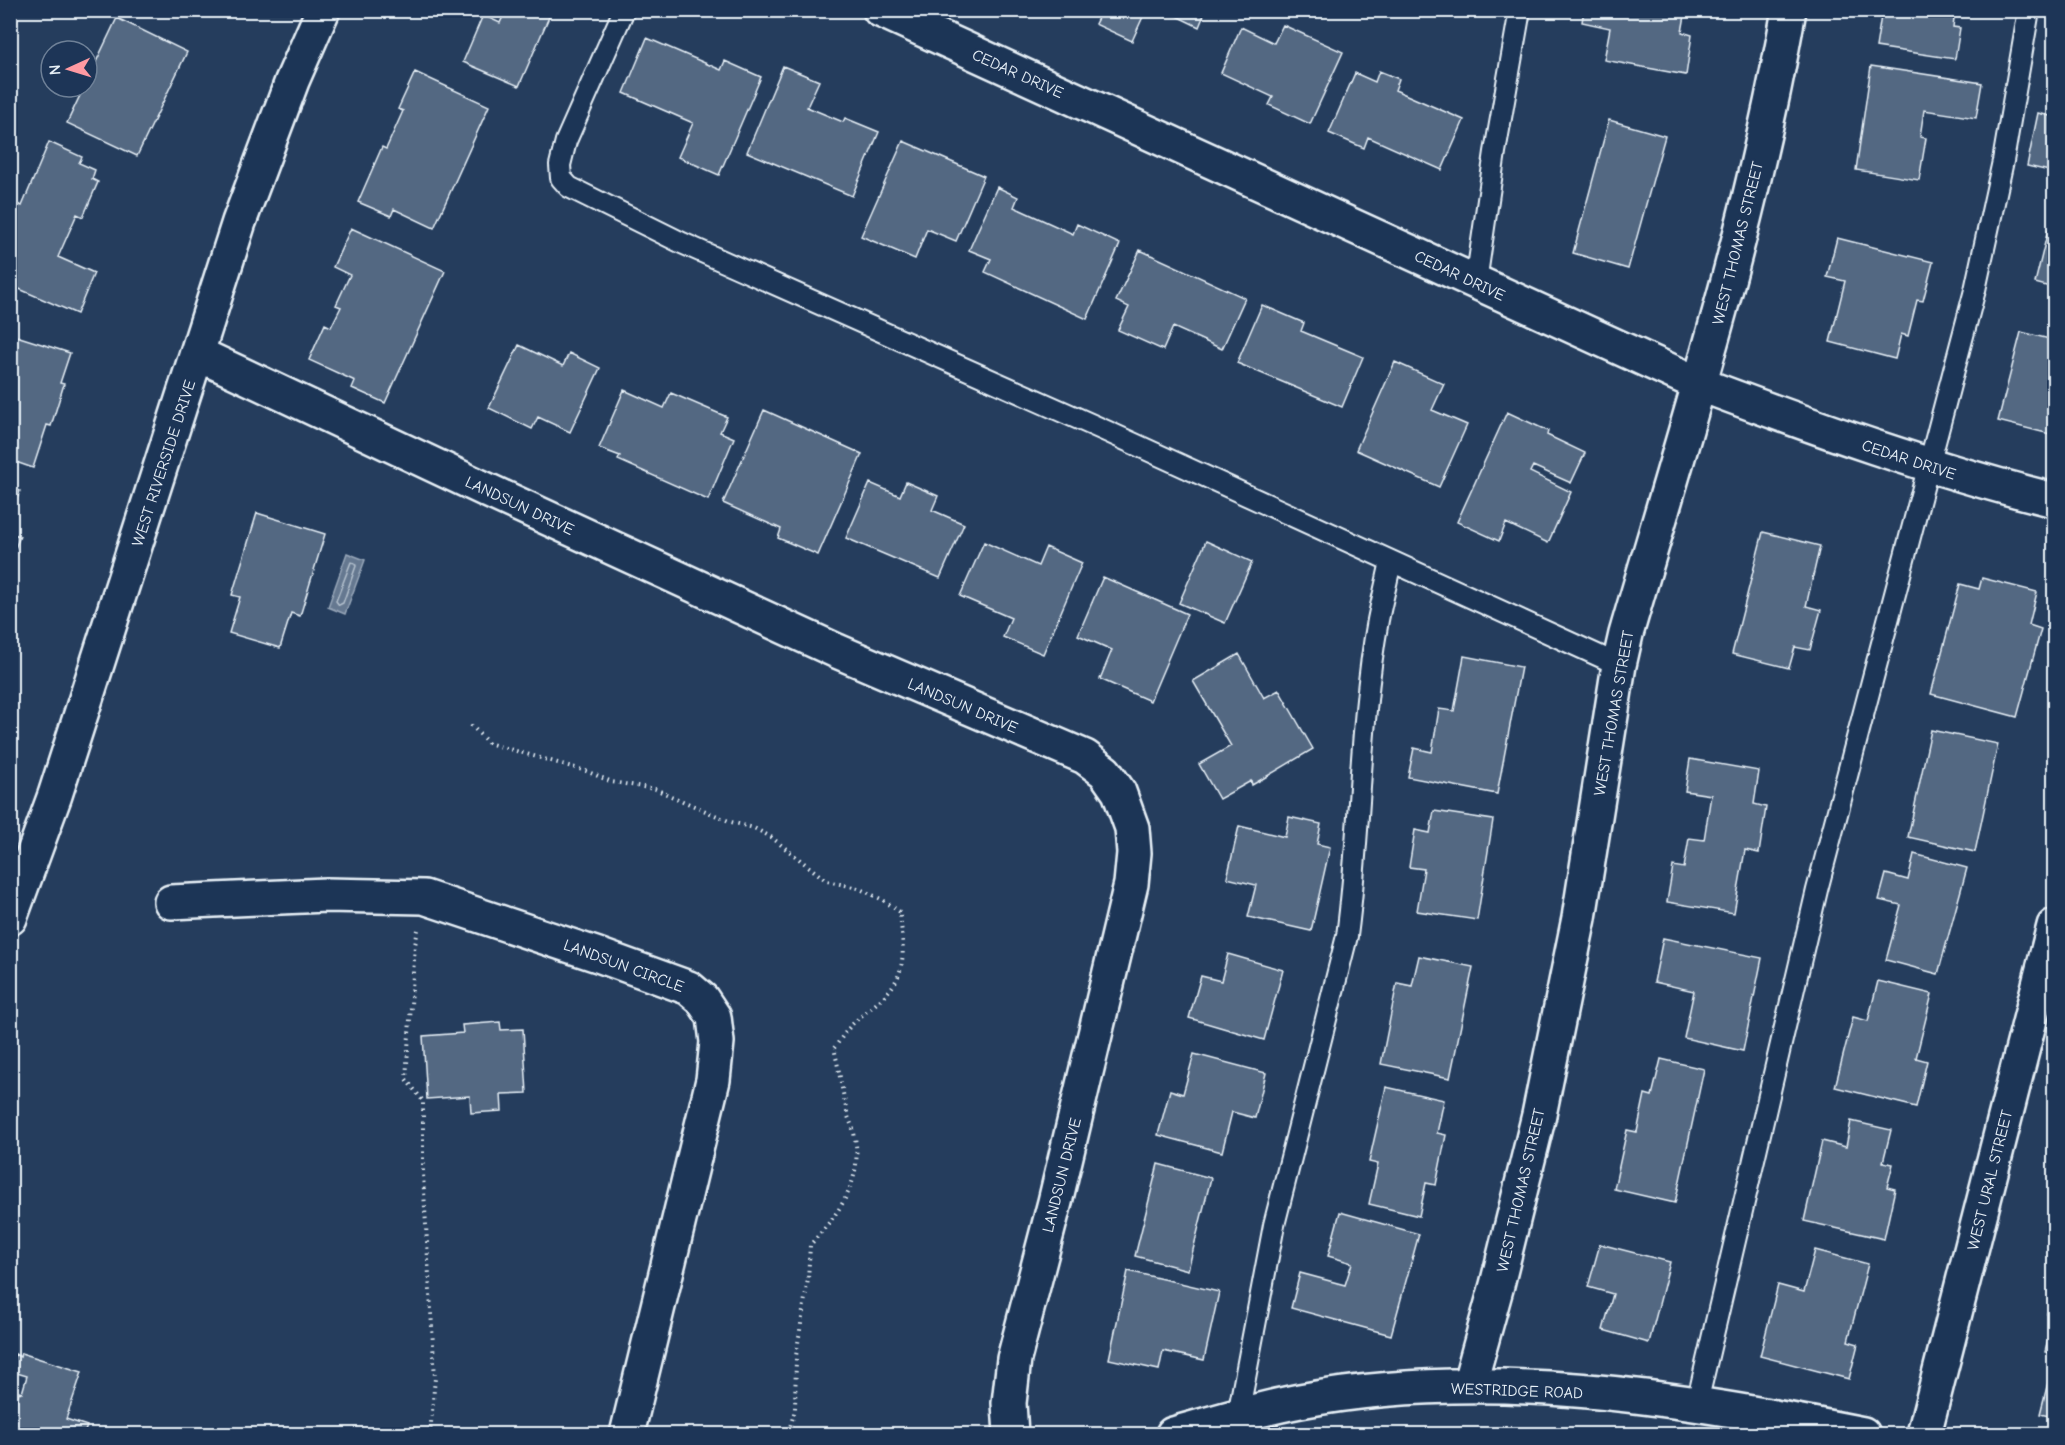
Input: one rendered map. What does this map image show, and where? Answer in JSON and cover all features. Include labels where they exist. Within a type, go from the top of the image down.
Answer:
[{"type":"street","name":"WEST RIVERSIDE DRIVE","points":[[10,918],[59,784],[239,222],[292,81],[323,10]]},
{"type":"street","name":"CEDAR DRIVE","points":[[880,10],[1699,384],[1811,427],[1929,466],[2055,500]]},
{"type":"street","name":"WEST THOMAS STREET","points":[[1469,1386],[1497,1285],[1539,1115],[1579,918],[1619,665],[1722,309],[1753,187],[1789,10]]},
{"type":"street","name":"LANDSUN DRIVE","points":[[198,354],[826,646],[1085,758],[1105,772],[1119,792],[1132,828],[1134,853],[1131,884],[1055,1202],[1014,1359],[1009,1403],[1011,1434]]},
{"type":"street","name":"LANDSUN CIRCLE","points":[[171,902],[326,895],[424,897],[689,988],[702,999],[714,1017],[717,1042],[713,1080],[627,1434]]},
{"type":"street","name":"WEST URAL STREET","points":[[1924,1434],[2055,926]]},
{"type":"street","name":"WESTRIDGE ROAD","points":[[1173,1434],[1238,1415],[1301,1401],[1379,1390],[1504,1386],[1697,1403],[1863,1434]]},
{"type":"lane","points":[[624,10],[566,141],[560,165],[561,178],[569,187],[682,243],[1106,431],[1619,665]]},
{"type":"lane","points":[[1476,282],[1495,152],[1520,10]]},
{"type":"lane","points":[[1697,1403],[1818,891],[1975,290],[2003,161],[2030,10]]},
{"type":"lane","points":[[1238,1415],[1274,1225],[1347,936],[1353,892],[1360,789],[1372,670],[1378,621],[1391,561]]},
{"type":"path","points":[[471,725],[488,743],[586,771],[612,782],[655,789],[731,822],[754,828],[771,837],[827,881],[858,888],[883,900],[900,912],[903,948],[901,969],[891,989],[848,1029],[834,1048],[847,1113],[853,1131],[856,1153],[855,1173],[847,1196],[831,1221],[810,1245],[808,1279],[796,1356],[795,1410],[788,1434]]},
{"type":"path","points":[[424,897],[415,945],[406,1079],[423,1101],[423,1174],[435,1378],[430,1434]]},
{"type":"water","points":[[347,553],[365,560],[345,614],[328,607]]},
{"type":"building","points":[[506,10],[552,10],[519,86],[463,62],[483,15],[500,23]]},
{"type":"building","points":[[1102,10],[1146,10],[1132,41],[1095,24]]},
{"type":"building","points":[[1164,10],[1206,10],[1199,27]]},
{"type":"building","points":[[1584,10],[1686,10],[1682,32],[1692,35],[1686,75],[1604,60],[1610,28],[1582,22]]},
{"type":"building","points":[[1882,10],[1955,10],[1953,27],[1960,28],[1955,59],[1876,47]]},
{"type":"building","points":[[117,18],[187,52],[137,156],[67,123],[78,99],[99,99],[99,56]]},
{"type":"building","points":[[1283,25],[1343,52],[1310,124],[1269,105],[1273,97],[1221,73],[1241,27],[1274,43]]},
{"type":"building","points":[[647,38],[721,70],[725,61],[761,77],[719,175],[678,157],[693,123],[624,93]]},
{"type":"building","points":[[783,66],[819,81],[807,107],[843,122],[845,118],[879,132],[852,196],[747,152]]},
{"type":"building","points":[[1871,66],[1982,83],[1976,118],[1924,110],[1920,137],[1926,138],[1919,180],[1856,170]]},
{"type":"building","points":[[1379,71],[1399,79],[1395,90],[1464,120],[1442,170],[1368,137],[1364,148],[1329,133],[1355,73],[1375,82]]},
{"type":"building","points":[[415,72],[489,106],[434,228],[394,209],[391,216],[358,202],[382,147],[386,149],[403,111],[398,109]]},
{"type":"building","points":[[2038,113],[2054,117],[2054,172],[2027,166]]},
{"type":"building","points":[[1609,120],[1665,136],[1628,269],[1573,253]]},
{"type":"building","points":[[903,141],[984,176],[956,241],[927,229],[915,259],[861,236]]},
{"type":"building","points":[[49,142],[82,157],[79,163],[95,170],[92,179],[98,182],[83,217],[77,214],[58,257],[94,273],[77,314],[10,285],[10,201],[22,206]]},
{"type":"building","points":[[997,187],[1018,197],[1014,207],[1073,234],[1077,224],[1120,244],[1087,319],[985,272],[991,259],[969,250]]},
{"type":"building","points":[[351,228],[445,271],[385,403],[352,388],[355,381],[309,360],[325,324],[331,327],[341,307],[336,305],[350,275],[333,267]]},
{"type":"building","points":[[2048,230],[2054,232],[2054,288],[2035,283]]},
{"type":"building","points":[[1837,238],[1933,262],[1923,301],[1917,300],[1908,336],[1901,334],[1895,359],[1830,342],[1845,281],[1827,277]]},
{"type":"building","points":[[1140,250],[1245,298],[1222,349],[1173,327],[1163,350],[1118,330],[1129,307],[1116,301]]},
{"type":"building","points":[[2054,288],[2054,305],[2050,304]]},
{"type":"building","points":[[1262,305],[1304,323],[1301,331],[1363,357],[1342,407],[1237,363]]},
{"type":"building","points":[[2021,332],[2054,340],[2054,435],[1998,421]]},
{"type":"building","points":[[10,334],[70,353],[60,383],[64,384],[51,426],[47,425],[33,468],[10,460]]},
{"type":"building","points":[[519,345],[563,366],[569,353],[600,368],[570,432],[538,417],[532,429],[489,408]]},
{"type":"building","points":[[1395,362],[1444,384],[1432,410],[1467,425],[1439,487],[1356,450]]},
{"type":"building","points":[[624,390],[664,408],[671,393],[727,417],[720,432],[734,438],[708,500],[618,460],[620,456],[599,448]]},
{"type":"building","points":[[764,410],[862,454],[818,555],[778,538],[781,529],[723,503]]},
{"type":"building","points":[[1507,412],[1548,431],[1547,435],[1585,453],[1571,483],[1533,466],[1530,472],[1571,492],[1548,543],[1506,523],[1499,541],[1457,522]]},
{"type":"building","points":[[906,482],[938,496],[932,510],[964,524],[940,578],[846,538],[870,483],[900,496]]},
{"type":"building","points":[[10,487],[20,491],[10,517]]},
{"type":"building","points":[[257,513],[325,534],[300,616],[291,613],[280,648],[229,633],[240,597],[232,595]]},
{"type":"building","points":[[1763,532],[1820,546],[1806,606],[1821,610],[1810,650],[1795,647],[1789,668],[1732,654]]},
{"type":"building","points":[[10,533],[20,536],[10,561]]},
{"type":"building","points":[[1206,541],[1252,562],[1225,623],[1179,603]]},
{"type":"building","points":[[984,542],[1038,566],[1046,547],[1082,563],[1043,654],[1003,637],[1011,618],[960,596]]},
{"type":"building","points":[[1103,577],[1187,614],[1150,701],[1100,679],[1112,650],[1078,635]]},
{"type":"building","points":[[1982,578],[2037,592],[2029,625],[2041,629],[2017,717],[1931,694],[1960,584],[1979,589]]},
{"type":"building","points":[[1239,654],[1264,698],[1279,690],[1313,749],[1252,785],[1251,781],[1219,799],[1199,764],[1231,746],[1193,681]]},
{"type":"building","points":[[1464,656],[1521,667],[1497,794],[1408,777],[1414,748],[1432,752],[1439,709],[1454,711]]},
{"type":"building","points":[[1931,730],[1998,744],[1975,852],[1908,837]]},
{"type":"building","points":[[1690,759],[1759,771],[1754,804],[1766,807],[1759,853],[1745,850],[1734,913],[1667,902],[1673,866],[1684,868],[1689,838],[1704,840],[1711,795],[1685,791]]},
{"type":"building","points":[[1434,811],[1493,820],[1477,920],[1417,911],[1424,869],[1409,867],[1415,830],[1430,833]]},
{"type":"building","points":[[1289,817],[1321,824],[1317,844],[1330,847],[1311,931],[1248,917],[1256,885],[1227,878],[1239,826],[1285,837]]},
{"type":"building","points":[[1914,854],[1967,868],[1938,974],[1886,960],[1901,905],[1879,900],[1886,874],[1908,880]]},
{"type":"building","points":[[1663,938],[1762,958],[1743,1051],[1684,1038],[1694,991],[1654,982]]},
{"type":"building","points":[[1228,954],[1283,970],[1264,1040],[1189,1018],[1201,976],[1221,981]]},
{"type":"building","points":[[1419,956],[1473,967],[1450,1078],[1381,1064],[1397,983],[1412,986]]},
{"type":"building","points":[[1878,981],[1932,994],[1916,1058],[1927,1061],[1916,1107],[1835,1087],[1853,1017],[1868,1021]]},
{"type":"building","points":[[500,1022],[501,1030],[523,1029],[527,1093],[501,1094],[502,1111],[471,1113],[470,1096],[427,1099],[423,1036],[463,1033],[462,1025]]},
{"type":"building","points":[[1194,1054],[1266,1073],[1255,1118],[1232,1112],[1222,1152],[1158,1135],[1170,1090],[1183,1094]]},
{"type":"building","points":[[1661,1059],[1704,1069],[1675,1203],[1614,1189],[1627,1130],[1637,1132],[1645,1094],[1652,1096]]},
{"type":"building","points":[[1386,1087],[1444,1100],[1437,1133],[1446,1135],[1436,1185],[1426,1183],[1419,1216],[1369,1204],[1378,1164],[1369,1162]]},
{"type":"building","points":[[1851,1121],[1891,1130],[1883,1162],[1893,1164],[1887,1187],[1895,1189],[1884,1239],[1804,1221],[1822,1141],[1846,1147]]},
{"type":"building","points":[[1158,1164],[1211,1178],[1188,1270],[1135,1256]]},
{"type":"building","points":[[1340,1212],[1419,1234],[1391,1335],[1291,1308],[1300,1273],[1345,1285],[1352,1263],[1328,1256]]},
{"type":"building","points":[[1600,1244],[1670,1262],[1649,1343],[1603,1330],[1613,1294],[1588,1287]]},
{"type":"building","points":[[1815,1250],[1868,1264],[1848,1341],[1858,1344],[1849,1379],[1760,1356],[1778,1285],[1804,1292]]},
{"type":"building","points":[[1128,1271],[1219,1292],[1204,1360],[1163,1351],[1159,1370],[1109,1359]]},
{"type":"building","points":[[2054,1288],[2054,1316],[2047,1314]]},
{"type":"building","points":[[2054,1317],[2054,1354],[2045,1352]]},
{"type":"building","points":[[21,1353],[82,1372],[66,1419],[87,1426],[84,1434],[10,1434],[10,1410],[13,1411],[19,1392],[22,1393],[27,1376],[10,1371],[15,1354],[20,1357]]},
{"type":"building","points":[[2054,1359],[2054,1417],[2040,1414]]}]
